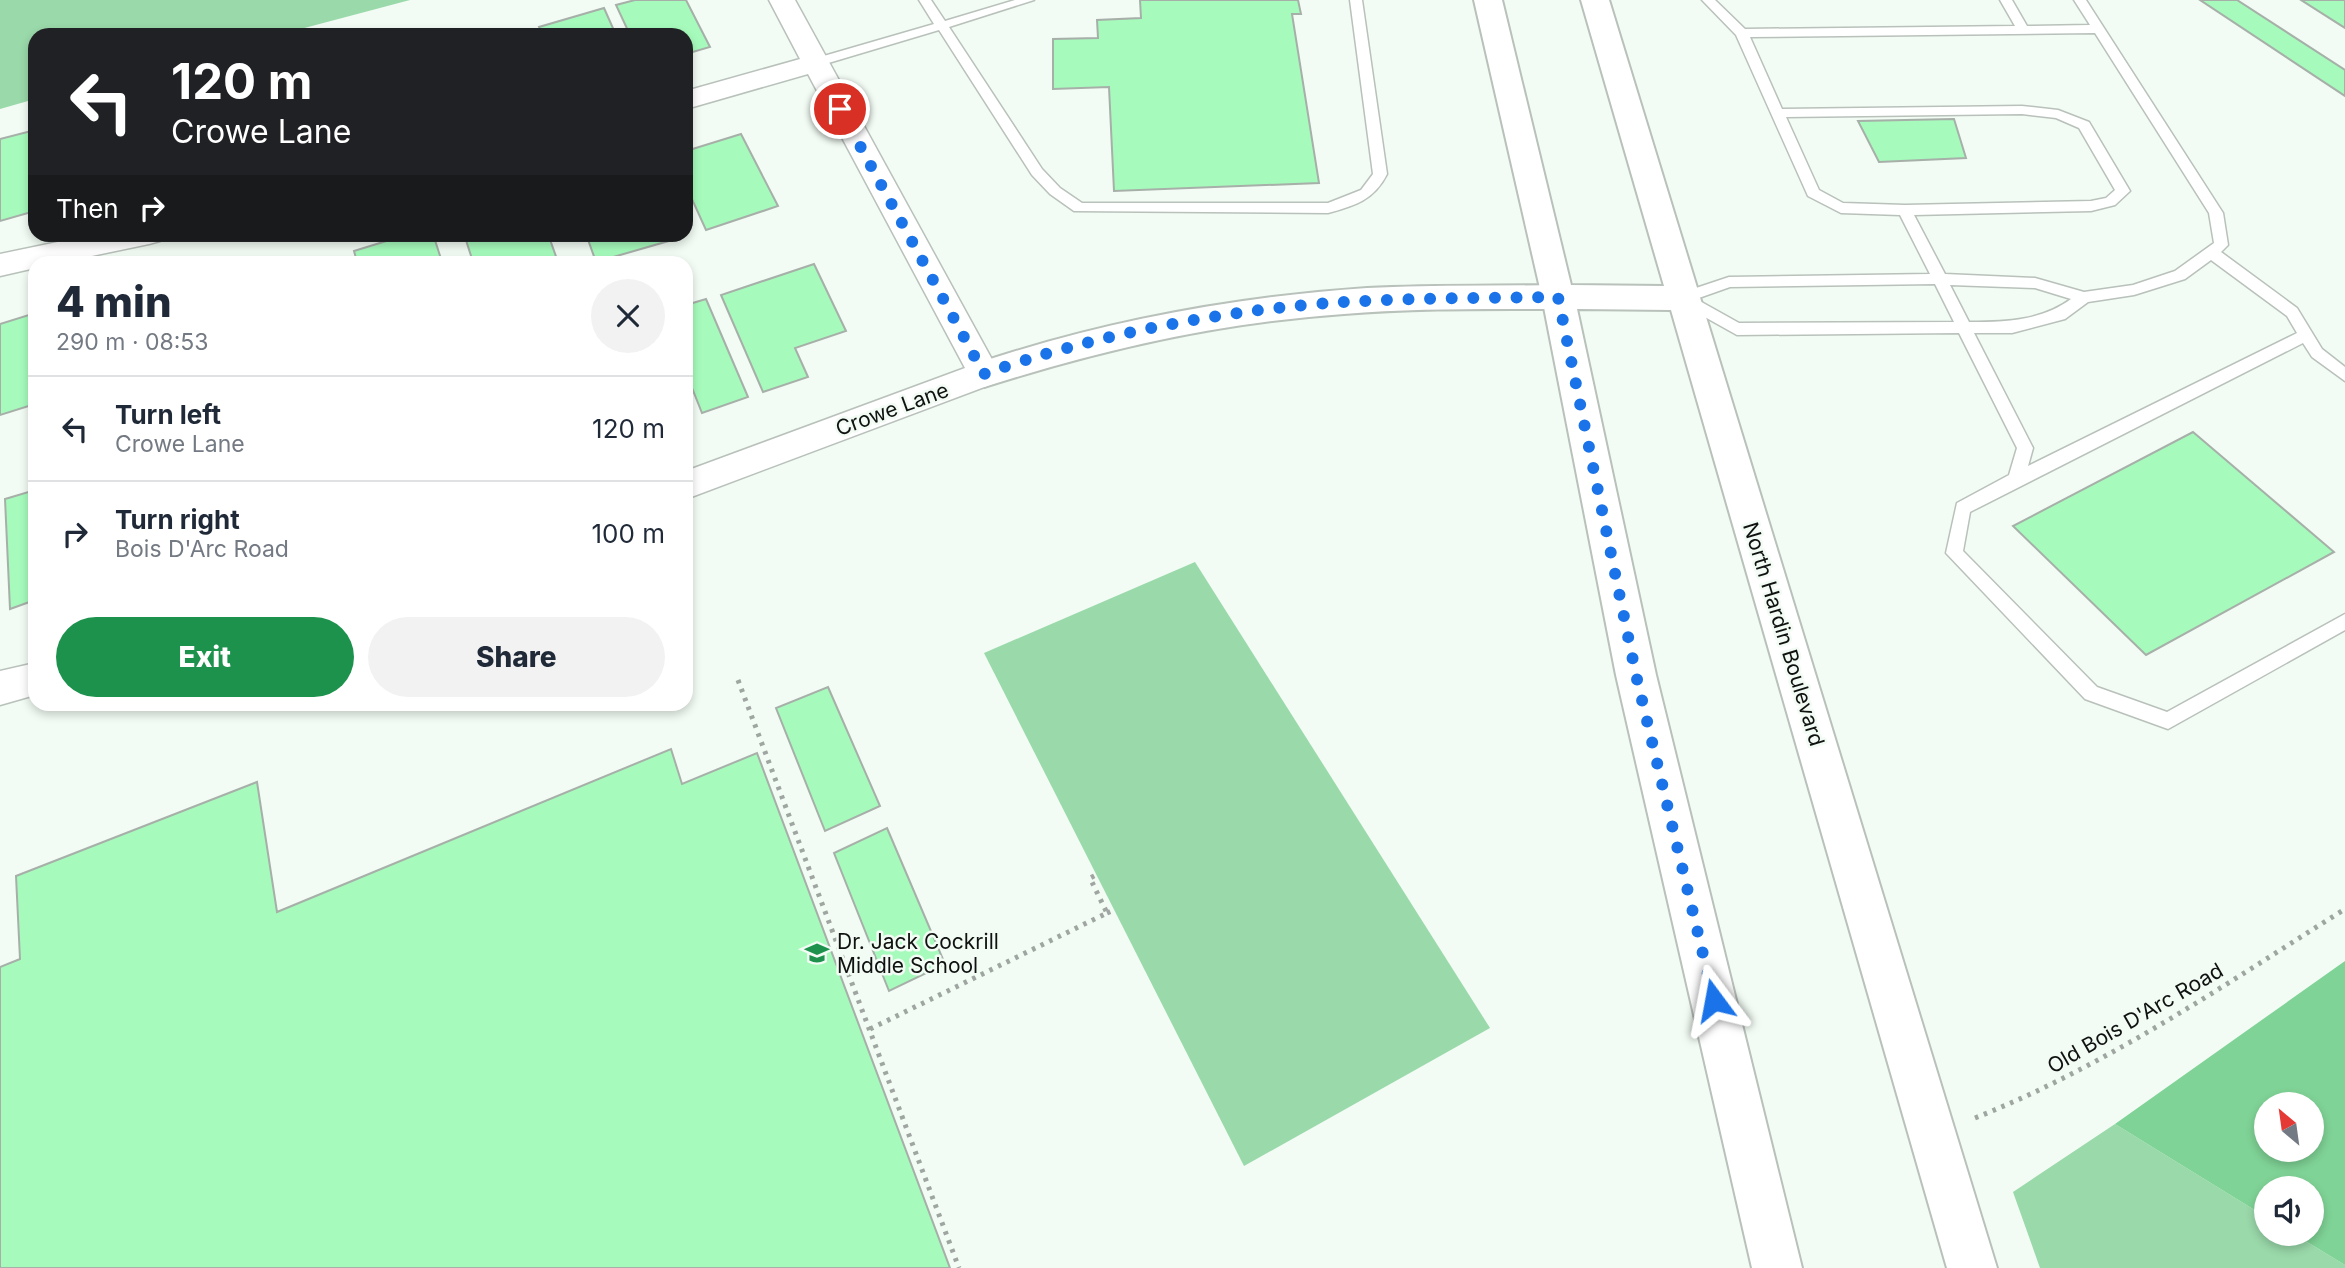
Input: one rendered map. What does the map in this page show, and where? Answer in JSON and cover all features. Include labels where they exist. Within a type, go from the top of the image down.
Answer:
[{"type":"main road","points":[[1488,0],[1558,297],[1636,675],[1777,1268]]},
{"type":"main road","name":"North Hardin Boulevard","points":[[1595,0],[1972,1268]]},
{"type":"main road","name":"Crowe Lane","points":[[984,374],[1081,344],[1253,313],[1344,302],[1558,297],[1683,299]]},
{"type":"street","points":[[782,0],[984,374]]},
{"type":"street","points":[[693,98],[816,63]]},
{"type":"street","points":[[43,256],[111,242]]},
{"type":"street","points":[[0,265],[28,259]]},
{"type":"street","name":"Crowe Lane","points":[[693,482],[984,374]]},
{"type":"street","points":[[0,688],[28,682]]},
{"type":"lane","points":[[925,0],[1037,172],[1055,191],[1079,208],[1328,208],[1352,202],[1374,188],[1380,174],[1356,0]]},
{"type":"lane","points":[[816,63],[1028,0]]},
{"type":"lane","points":[[1708,0],[1742,33],[1777,113],[1814,193],[1841,208],[1905,210],[2091,206],[2110,202],[2123,191],[2084,125],[2058,114],[2022,110],[1777,113]]},
{"type":"lane","points":[[2006,0],[2023,30]]},
{"type":"lane","points":[[1683,299],[1729,282],[1941,279],[2035,283],[2084,297],[2134,290],[2180,275],[2221,245],[2216,213],[2080,0]]},
{"type":"lane","points":[[1742,33],[2098,29]]},
{"type":"lane","points":[[1905,210],[2025,448],[2016,479]]},
{"type":"lane","points":[[2211,251],[2292,312],[2317,354],[2345,375]]},
{"type":"lane","points":[[1683,299],[1737,329],[2012,327],[2060,315],[2084,297]]},
{"type":"lane","points":[[2306,335],[1963,508],[1954,553],[2091,693],[2168,721],[2345,621]]},
{"type":"path","points":[[737,680],[959,1268]]},
{"type":"path","points":[[1096,875],[1090,878],[1107,913]]},
{"type":"path","name":"Old Bois D'Arc Road","points":[[1931,1133],[2020,1101],[2118,1051],[2345,909]]},
{"type":"path","points":[[870,1029],[1114,910]]},
{"type":"green space","points":[[0,0],[410,0],[304,28],[28,28],[28,101],[0,109]]},
{"type":"green space","points":[[1195,562],[1490,1028],[1244,1166],[984,653]]},
{"type":"green space","points":[[2345,961],[2345,1265],[2314,1246],[2324,1246],[2324,1176],[2254,1176],[2254,1210],[2115,1124]]},
{"type":"green space","points":[[2115,1124],[2254,1210],[2254,1246],[2314,1246],[2345,1265],[2345,1268],[2040,1268],[2013,1192]]},
{"type":"building","points":[[635,0],[686,0],[710,47],[693,52],[693,28],[627,28],[616,5]]},
{"type":"building","points":[[1140,0],[1298,0],[1301,14],[1292,14],[1319,183],[1114,191],[1109,87],[1053,89],[1053,39],[1098,38],[1097,20],[1141,18]]},
{"type":"building","points":[[2200,0],[2237,0],[2345,70],[2345,96]]},
{"type":"building","points":[[2301,0],[2345,0],[2345,28]]},
{"type":"building","points":[[604,8],[613,28],[539,28]]},
{"type":"building","points":[[1954,119],[1966,158],[1879,162],[1858,121]]},
{"type":"building","points":[[28,132],[28,213],[0,221],[0,139]]},
{"type":"building","points":[[741,134],[778,206],[706,230],[693,201],[693,149]]},
{"type":"building","points":[[383,242],[436,242],[440,256],[355,256],[354,251]]},
{"type":"building","points":[[467,242],[551,242],[556,256],[471,256]]},
{"type":"building","points":[[589,242],[665,242],[617,256],[594,256]]},
{"type":"building","points":[[814,264],[846,331],[795,348],[808,377],[763,392],[721,295]]},
{"type":"building","points":[[706,299],[748,397],[702,413],[693,390],[693,303]]},
{"type":"building","points":[[28,315],[28,406],[0,415],[0,324]]},
{"type":"building","points":[[2193,432],[2334,552],[2146,655],[2013,526]]},
{"type":"building","points":[[28,492],[28,603],[10,609],[5,499]]},
{"type":"building","points":[[828,687],[880,806],[825,831],[776,708]]},
{"type":"building","points":[[671,749],[682,784],[757,753],[950,1268],[0,1268],[0,967],[20,959],[16,876],[257,782],[277,912]]},
{"type":"building","points":[[887,828],[945,964],[889,991],[834,853]]},
{"type":"place","name":"Dr. Jack Cockrill Middle School","points":[[817,953]]},
{"type":"route","points":[[840,109],[984,374],[1081,344],[1253,313],[1344,302],[1558,297],[1636,675],[1714,1000]]}]
